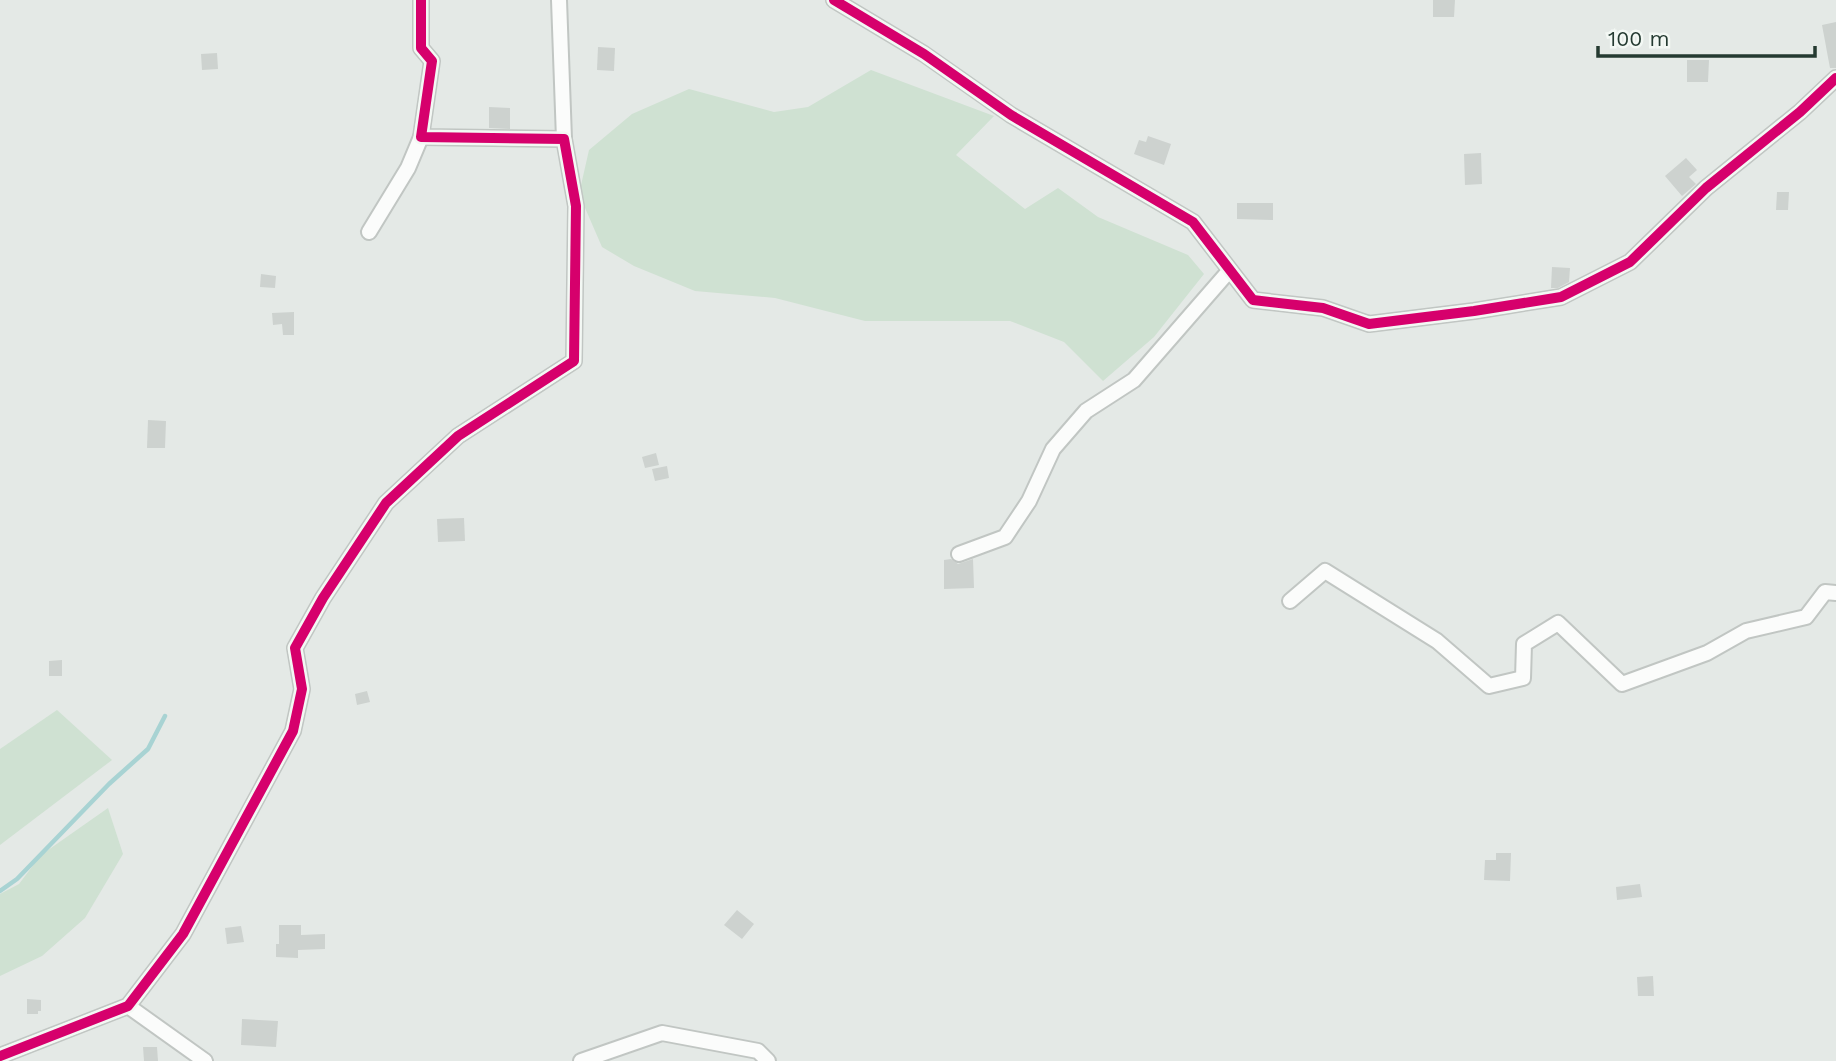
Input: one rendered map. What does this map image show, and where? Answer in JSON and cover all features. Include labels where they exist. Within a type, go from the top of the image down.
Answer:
[{"type":"street","points":[[369,232],[408,168],[421,137],[432,61],[421,48],[421,0]]},
{"type":"street","points":[[0,1056],[128,1006],[183,933],[293,731],[302,689],[295,648],[323,598],[386,503],[458,436],[575,360],[576,206],[564,139],[559,0]]},
{"type":"street","points":[[834,0],[924,54],[1011,116],[1193,222],[1253,300],[1323,308],[1368,324],[1561,297],[1630,262],[1706,188],[1800,112],[1836,78]]},
{"type":"street","points":[[421,137],[564,139]]},
{"type":"street","points":[[959,554],[1005,537],[1030,501],[1053,449],[1086,411],[1134,380],[1230,271]]},
{"type":"street","points":[[1290,601],[1325,571],[1437,641],[1489,686],[1523,678],[1524,644],[1558,623],[1622,684],[1707,653],[1746,631],[1806,617],[1825,592],[1836,593]]},
{"type":"street","points":[[128,1006],[205,1061]]},
{"type":"street","points":[[581,1061],[662,1033],[758,1051],[768,1061]]},
{"type":"green space","points":[[871,70],[994,116],[956,155],[1025,209],[1058,188],[1098,217],[1188,255],[1204,274],[1154,337],[1103,381],[1064,342],[1010,321],[865,321],[775,298],[695,291],[634,266],[602,247],[579,194],[589,150],[632,114],[689,89],[774,112],[808,107]]},
{"type":"green space","points":[[57,710],[112,760],[0,845],[0,749]]},
{"type":"green space","points":[[108,808],[123,854],[85,918],[42,956],[0,976],[0,894],[19,884],[41,855]]},
{"type":"building","points":[[1433,0],[1455,0],[1454,17],[1433,17]]},
{"type":"building","points":[[1836,22],[1836,68],[1830,68],[1822,25]]},
{"type":"building","points":[[598,47],[615,48],[614,71],[597,70]]},
{"type":"building","points":[[217,53],[218,69],[202,70],[201,54]]},
{"type":"building","points":[[1687,60],[1709,60],[1708,82],[1687,82]]},
{"type":"building","points":[[489,107],[510,108],[510,129],[489,128]]},
{"type":"building","points":[[1148,136],[1171,144],[1164,165],[1134,154],[1139,140],[1146,142]]},
{"type":"building","points":[[1481,153],[1482,184],[1465,185],[1464,154]]},
{"type":"building","points":[[1686,158],[1697,170],[1689,177],[1696,184],[1682,196],[1665,176]]},
{"type":"building","points":[[1777,192],[1789,192],[1788,210],[1776,210]]},
{"type":"building","points":[[1237,203],[1273,203],[1273,220],[1237,219]]},
{"type":"building","points":[[1552,267],[1570,268],[1569,282],[1558,288],[1551,288]]},
{"type":"building","points":[[261,274],[276,276],[275,288],[260,287]]},
{"type":"building","points":[[294,312],[294,335],[283,335],[282,324],[273,325],[272,313]]},
{"type":"building","points":[[148,420],[166,421],[165,448],[147,448]]},
{"type":"building","points":[[656,453],[659,465],[645,468],[642,457]]},
{"type":"building","points":[[667,466],[669,478],[655,481],[652,469]]},
{"type":"building","points":[[464,518],[465,541],[438,542],[437,519]]},
{"type":"building","points":[[951,559],[958,564],[973,559],[974,588],[944,589],[944,560]]},
{"type":"building","points":[[62,660],[62,676],[49,676],[49,661]]},
{"type":"building","points":[[367,691],[370,702],[357,705],[355,694]]},
{"type":"building","points":[[1496,853],[1511,853],[1510,881],[1484,880],[1485,860],[1496,860]]},
{"type":"building","points":[[1640,884],[1642,897],[1617,900],[1616,887]]},
{"type":"building","points":[[737,910],[754,924],[742,939],[724,925]]},
{"type":"building","points":[[279,925],[301,925],[301,935],[325,934],[325,949],[298,950],[298,958],[276,957]]},
{"type":"building","points":[[241,926],[244,942],[227,944],[225,928]]},
{"type":"building","points":[[1653,976],[1654,996],[1638,996],[1637,977]]},
{"type":"building","points":[[27,999],[41,1000],[41,1011],[38,1011],[38,1014],[27,1014]]},
{"type":"building","points":[[242,1019],[278,1021],[276,1047],[241,1045]]},
{"type":"building","points":[[143,1047],[157,1047],[158,1061],[144,1061]]},
{"type":"waterway","points":[[0,891],[17,879],[109,784],[148,749],[165,716]]},
{"type":"cycle path","points":[[0,1056],[128,1006],[183,934],[293,731],[302,689],[295,648],[323,598],[386,503],[458,436],[574,361],[576,206],[564,139],[421,137],[432,61],[421,48],[421,0]]},
{"type":"cycle path","points":[[834,0],[924,54],[1011,115],[1193,222],[1253,300],[1323,308],[1369,324],[1561,297],[1630,262],[1706,188],[1800,112],[1836,78]]}]
